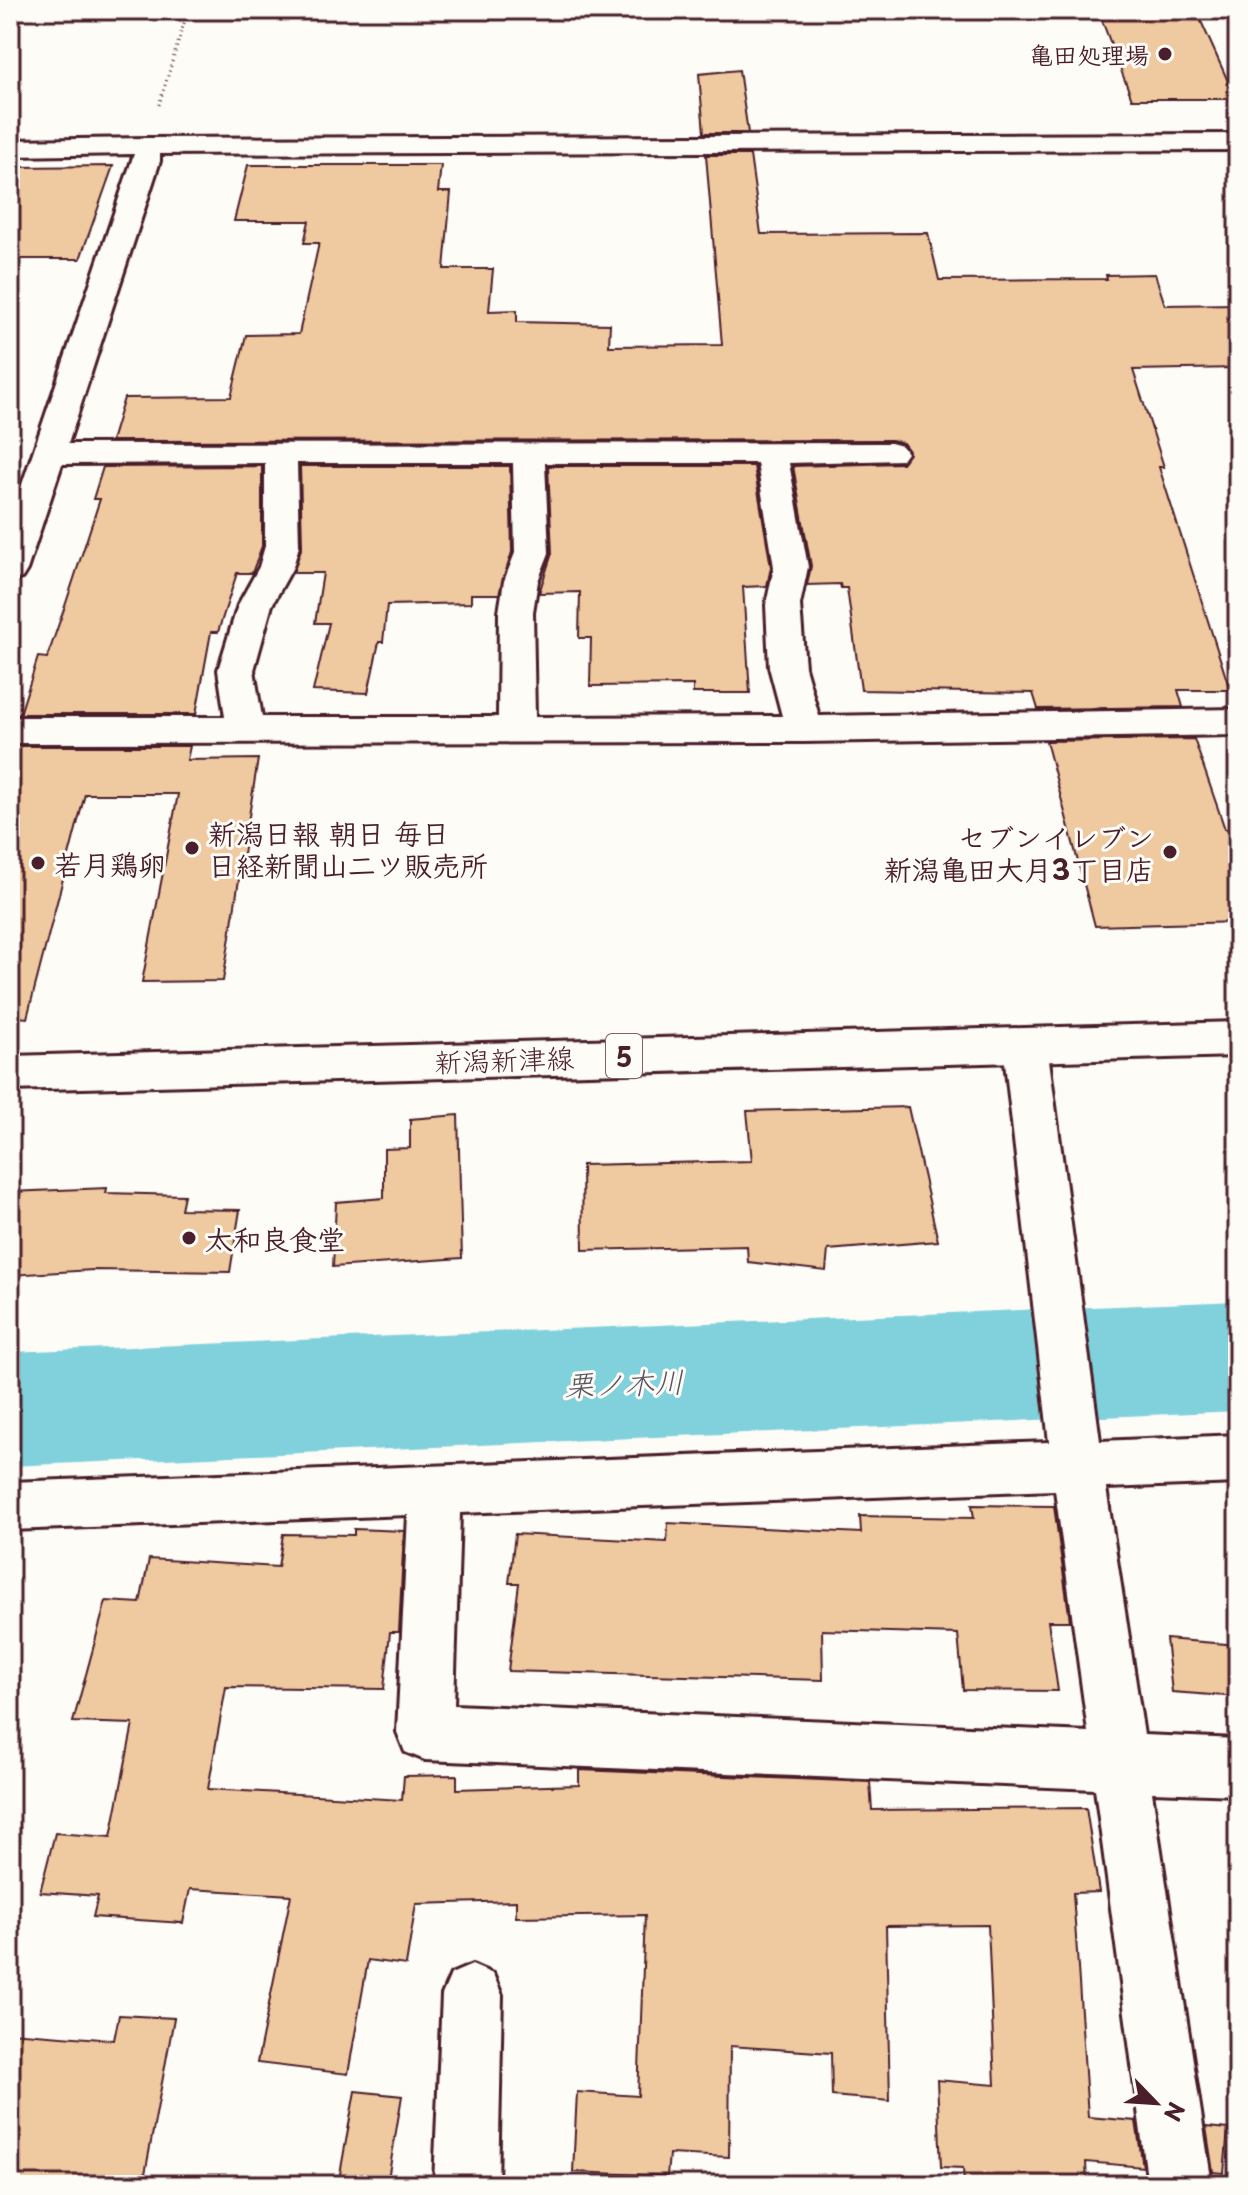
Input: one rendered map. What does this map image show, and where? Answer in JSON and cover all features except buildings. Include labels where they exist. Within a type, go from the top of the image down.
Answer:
[{"type":"street","points":[[10,148],[1238,142]]},
{"type":"street","points":[[10,570],[147,161],[147,146]]},
{"type":"street","points":[[517,730],[516,612],[521,581],[532,553],[529,453]]},
{"type":"street","points":[[771,453],[791,567],[783,605],[787,667],[804,729]]},
{"type":"street","points":[[50,454],[891,453]]},
{"type":"street","points":[[245,730],[236,670],[255,605],[276,567],[282,546],[281,454]]},
{"type":"street","points":[[10,730],[804,729],[1238,722]]},
{"type":"street","name":"新潟新津線","points":[[10,1073],[1238,1039]]},
{"type":"street","points":[[1025,1045],[1077,1462],[1180,2185]]},
{"type":"street","points":[[10,1506],[1077,1462],[1238,1459]]},
{"type":"street","points":[[435,1488],[425,1732],[1238,1767]]},
{"type":"street","points":[[466,2185],[472,1995]]},
{"type":"path","points":[[147,146],[188,10]]},
{"type":"waterway","name":"栗ノ木川","points":[[10,1409],[1238,1356]]},
{"type":"place","name":"亀田処理場","points":[[1165,54]]},
{"type":"place","name":"新潟日報 朝日 毎日 日経新聞山二ツ販売所","points":[[192,848]]},
{"type":"place","name":"セブンイレブン 新潟亀田大月3丁目店","points":[[1170,852]]},
{"type":"place","name":"若月鶏卵","points":[[38,863]]},
{"type":"place","name":"太和良食堂","points":[[189,1238]]}]
